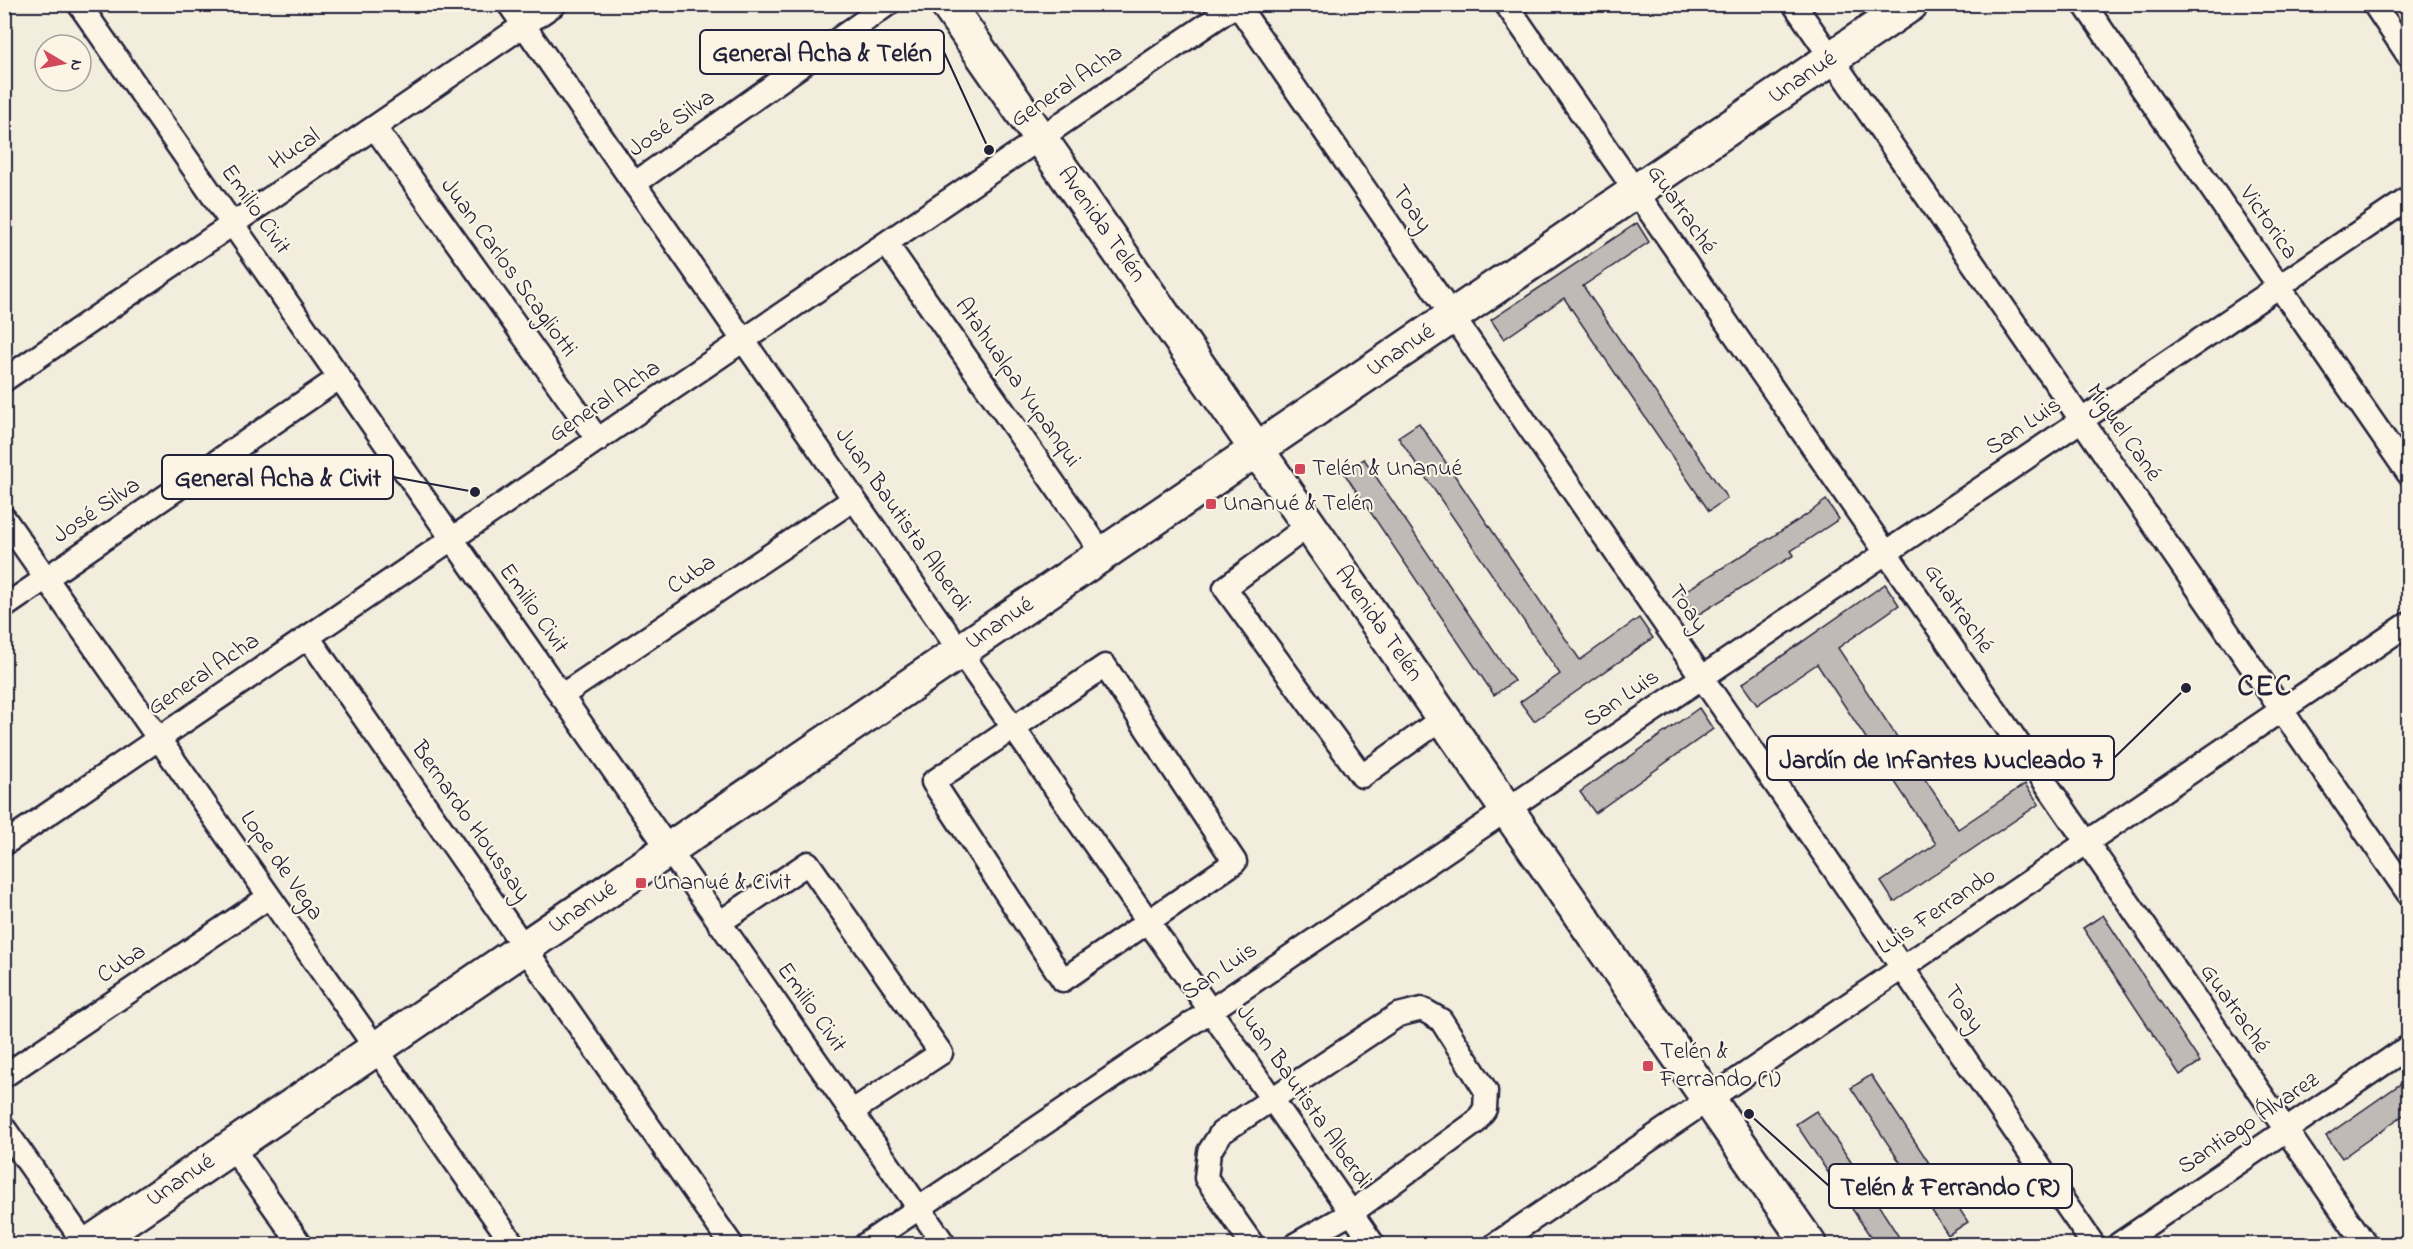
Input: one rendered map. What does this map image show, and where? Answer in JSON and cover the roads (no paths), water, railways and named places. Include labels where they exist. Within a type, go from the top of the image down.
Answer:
[{"type":"street","name":"Emilio Civit","points":[[79,4],[944,1245]]},
{"type":"street","name":"Juan Bautista Alberdi","points":[[509,4],[1373,1245]]},
{"type":"street","name":"Hucal","points":[[4,380],[555,4]]},
{"type":"street","name":"José Silva","points":[[634,184],[888,4]]},
{"type":"street","name":"Avenida Telén","points":[[947,4],[1809,1245]]},
{"type":"street","name":"General Acha","points":[[4,844],[1237,4]]},
{"type":"street","name":"Toay","points":[[1237,4],[2093,1245]]},
{"type":"street","name":"Guatraché","points":[[1506,4],[2365,1245]]},
{"type":"street","name":"Miguel Cané","points":[[1794,4],[2409,893]]},
{"type":"street","name":"Unanué","points":[[87,1245],[1911,4]]},
{"type":"street","name":"Victorica","points":[[2084,4],[2409,473]]},
{"type":"street","points":[[2374,4],[2409,55]]},
{"type":"street","name":"Juan Carlos Scagliotti","points":[[375,128],[598,440]]},
{"type":"street","name":"San Luis","points":[[866,1245],[2409,199]]},
{"type":"street","name":"Atahualpa Yupanqui","points":[[886,243],[1103,554]]},
{"type":"street","name":"José Silva","points":[[4,607],[339,378]]},
{"type":"street","name":"Cuba","points":[[561,696],[854,499]]},
{"type":"street","name":"Lope de Vega","points":[[4,518],[513,1245]]},
{"type":"street","points":[[1309,525],[1226,588],[1362,776],[1443,718]]},
{"type":"street","name":"Luis Ferrando","points":[[1496,1245],[2409,624]]},
{"type":"street","name":"Bernardo Houssay","points":[[308,637],[731,1245]]},
{"type":"street","points":[[1105,666],[1235,862],[1148,922],[1063,980],[933,782],[1105,666]]},
{"type":"street","points":[[719,923],[808,863],[941,1053],[851,1112]]},
{"type":"street","name":"Cuba","points":[[4,1076],[269,897]]},
{"type":"street","points":[[1252,1245],[1206,1178],[1209,1152],[1221,1133],[1398,1015],[1422,1009],[1441,1020],[1486,1091],[1485,1109],[1476,1122],[1351,1213],[1296,1245]]},
{"type":"street","name":"Santiago Álvarez","points":[[2119,1245],[2409,1047]]},
{"type":"street","points":[[4,1128],[87,1245]]},
{"type":"street","points":[[232,1147],[300,1245]]},
{"type":"place","name":"General Acha & Telén","points":[[989,150]]},
{"type":"place","name":"Telén & Unanué","points":[[1300,469]]},
{"type":"place","name":"General Acha & Civit","points":[[475,492]]},
{"type":"place","name":"Unanué & Telén","points":[[1211,504]]},
{"type":"place","name":"Jardín de Infantes Nucleado 7","points":[[2186,688]]},
{"type":"place","name":"Unanué & Civit","points":[[641,883]]},
{"type":"place","name":"Telén & Ferrando (I)","points":[[1648,1066]]},
{"type":"place","name":"Telén & Ferrando (R)","points":[[1749,1114]]},
{"type":"district","name":"CEC","points":[[2265,688]]}]
